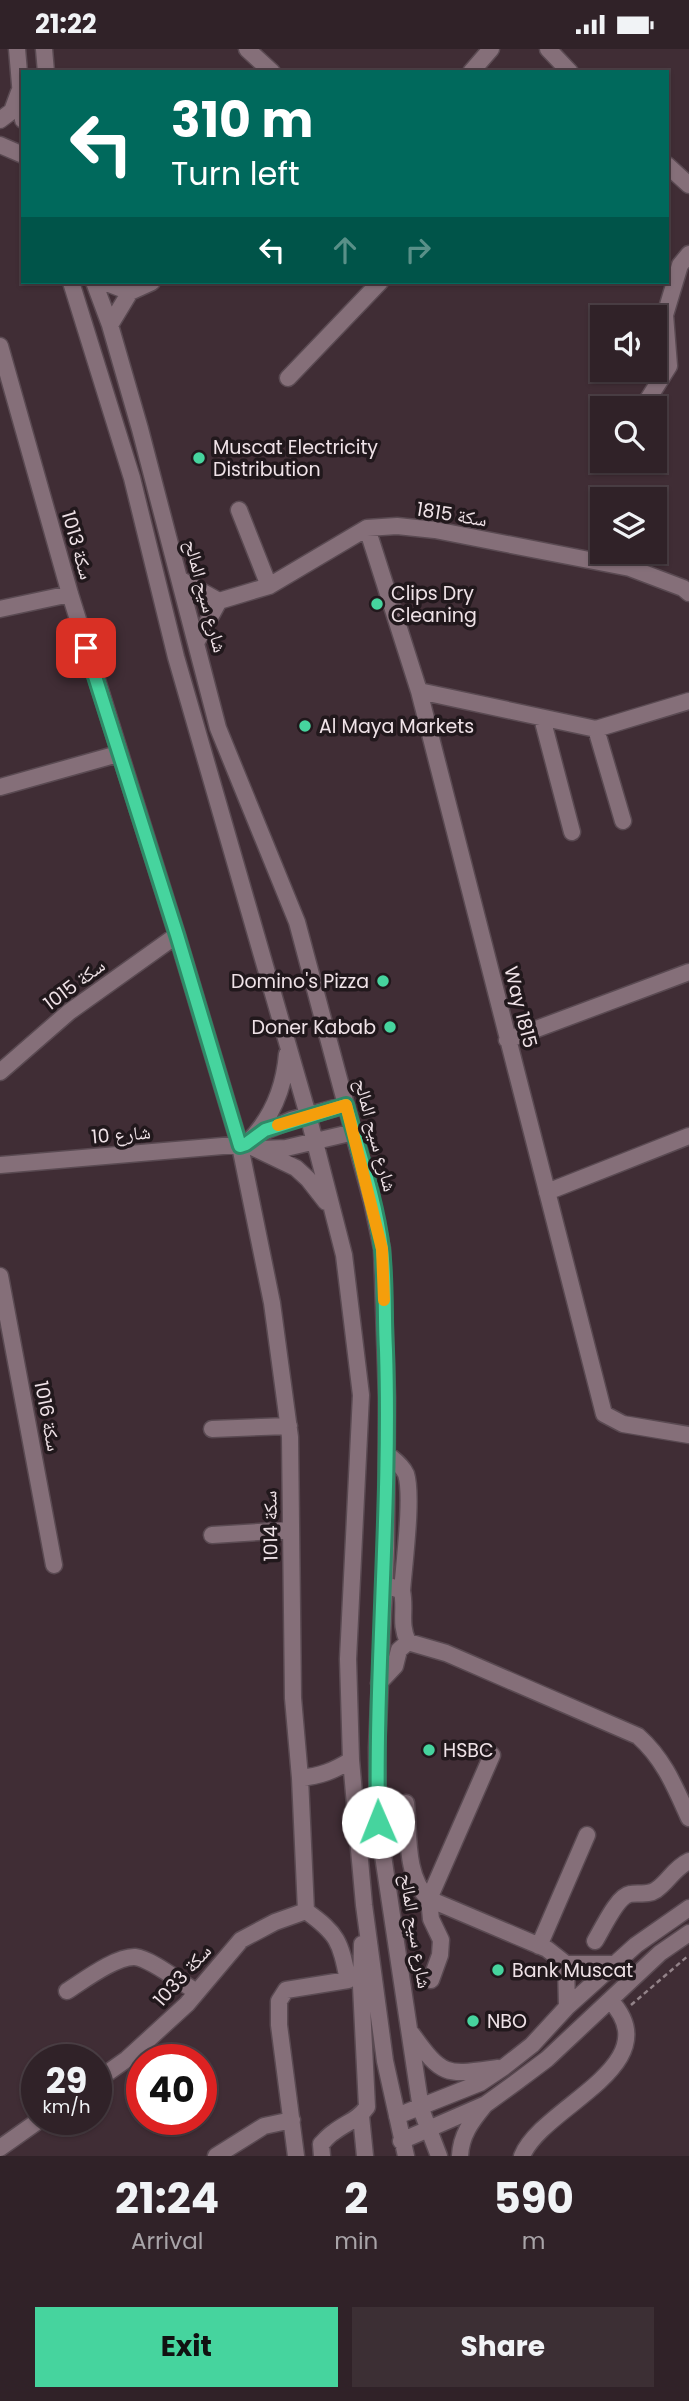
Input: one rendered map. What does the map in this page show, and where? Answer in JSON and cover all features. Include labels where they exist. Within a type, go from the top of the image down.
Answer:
[{"type":"street","points":[[17,49],[21,99]]},
{"type":"street","points":[[44,49],[46,70]]},
{"type":"street","points":[[54,49],[54,70]]},
{"type":"street","points":[[247,49],[270,70]]},
{"type":"street","points":[[473,70],[491,49]]},
{"type":"street","points":[[548,49],[568,70]]},
{"type":"street","points":[[0,120],[12,111],[20,89]]},
{"type":"street","points":[[0,145],[21,154]]},
{"type":"street","points":[[669,167],[689,185]]},
{"type":"street","points":[[650,396],[669,366],[665,315],[680,265],[689,254]]},
{"type":"street","points":[[72,284],[132,478],[176,657],[288,1043],[344,1255],[361,1395],[348,1660],[351,1760],[364,1905],[386,2061],[404,2148],[430,2129],[486,2104],[547,2059],[660,1952],[689,1933]]},
{"type":"street","name":"شارع سيح المالح","points":[[95,284],[110,325],[181,580],[218,728],[297,922],[354,1132],[382,1249],[387,1454],[377,1748],[378,1822],[421,2109],[439,2156]]},
{"type":"street","points":[[109,284],[130,292]]},
{"type":"street","points":[[110,325],[130,292],[148,284]]},
{"type":"street","points":[[288,378],[378,284]]},
{"type":"street","name":"سكة 1013","points":[[0,346],[69,594],[118,754],[177,935],[250,1144]]},
{"type":"street","points":[[239,510],[269,586]]},
{"type":"street","name":"سكة 1815","points":[[219,601],[269,586],[367,528],[397,526],[435,530],[630,568],[683,588],[689,593]]},
{"type":"street","name":"Way 1815","points":[[367,528],[419,691],[604,1414],[623,1424],[689,1435]]},
{"type":"street","points":[[181,580],[219,601],[196,643]]},
{"type":"street","points":[[0,609],[69,594]]},
{"type":"street","points":[[419,691],[596,729],[689,701]]},
{"type":"street","points":[[542,718],[572,832]]},
{"type":"street","points":[[596,729],[623,821]]},
{"type":"street","points":[[0,787],[118,754]]},
{"type":"street","name":"سكة 1015","points":[[0,1072],[69,1012],[177,935]]},
{"type":"street","points":[[507,1040],[689,972]]},
{"type":"street","points":[[250,1144],[280,1096],[285,1079],[288,1043]]},
{"type":"street","points":[[250,1144],[265,1130],[346,1105]]},
{"type":"street","name":"شارع 10","points":[[0,1165],[250,1144],[272,1150],[354,1132]]},
{"type":"street","points":[[547,1192],[688,1139]]},
{"type":"street","points":[[250,1144],[296,1168],[315,1186],[331,1209]]},
{"type":"street","name":"سكة 1014","points":[[250,1144],[289,1426],[293,1698],[300,1778],[306,1911]]},
{"type":"street","name":"سكة 1016","points":[[0,1276],[54,1565]]},
{"type":"street","points":[[212,1429],[289,1426]]},
{"type":"street","points":[[387,1454],[398,1462],[405,1472],[409,1489],[402,1591],[405,1602],[402,1628],[408,1642]]},
{"type":"street","points":[[212,1535],[291,1530]]},
{"type":"street","points":[[384,1584],[402,1591]]},
{"type":"street","points":[[379,1683],[395,1666],[399,1650],[408,1642]]},
{"type":"street","points":[[408,1642],[446,1653],[638,1736],[654,1750],[669,1773],[689,1818]]},
{"type":"street","points":[[430,1980],[440,1955],[441,1940],[431,1919],[429,1899],[492,1755]]},
{"type":"street","points":[[300,1778],[327,1773],[351,1760]]},
{"type":"street","points":[[406,1803],[413,1871],[419,1890],[429,1899],[539,1946],[566,1964],[615,1964]]},
{"type":"street","points":[[539,1946],[587,1835]]},
{"type":"street","points":[[595,1941],[625,1895],[643,1895],[655,1891],[680,1865],[689,1861]]},
{"type":"street","points":[[322,2156],[321,2144],[335,2131],[361,2116],[368,2107],[360,1986],[364,1905]]},
{"type":"street","points":[[397,2116],[421,2109],[480,2083],[504,2067],[532,2045],[567,2007],[636,1945],[689,1908]]},
{"type":"street","points":[[296,2156],[279,2025],[279,2001],[286,1990],[348,1980],[340,1946],[329,1928],[306,1911]]},
{"type":"street","name":"سكة 1033","points":[[112,2070],[127,2059],[197,1992],[241,1940],[275,1922],[306,1911]]},
{"type":"street","points":[[67,1991],[118,1961],[134,1957],[150,1963],[197,1992]]},
{"type":"street","points":[[566,1964],[567,2007]]},
{"type":"street","points":[[522,2156],[527,2145],[547,2124],[576,2102],[620,2061],[626,2028],[622,2013],[610,2000]]},
{"type":"street","points":[[410,2031],[430,2060],[446,2071],[457,2074],[504,2067]]},
{"type":"street","points":[[460,2156],[460,2143],[468,2126],[486,2104]]},
{"type":"street","points":[[361,2116],[365,2156]]},
{"type":"street","points":[[216,2156],[264,2126],[292,2120]]},
{"type":"street","points":[[0,2148],[21,2133]]},
{"type":"path","points":[[622,2013],[689,1955]]},
{"type":"slow traffic","points":[[278,1125],[346,1105],[382,1249],[384,1300]]},
{"type":"place","name":"Muscat Electricity Distribution","points":[[199,458]]},
{"type":"place","name":"Clips Dry Cleaning","points":[[377,604]]},
{"type":"place","name":"Al Maya Markets","points":[[305,726]]},
{"type":"place","name":"Domino's Pizza","points":[[383,981]]},
{"type":"place","name":"Doner Kabab","points":[[390,1027]]},
{"type":"place","name":"HSBC","points":[[429,1750]]},
{"type":"place","name":"Bank Muscat","points":[[498,1970]]},
{"type":"place","name":"NBO","points":[[473,2021]]},
{"type":"route","points":[[86,648],[177,935],[240,1146],[265,1130],[346,1105],[372,1202],[382,1249],[387,1397],[386,1548],[377,1748],[378,1822]]}]
